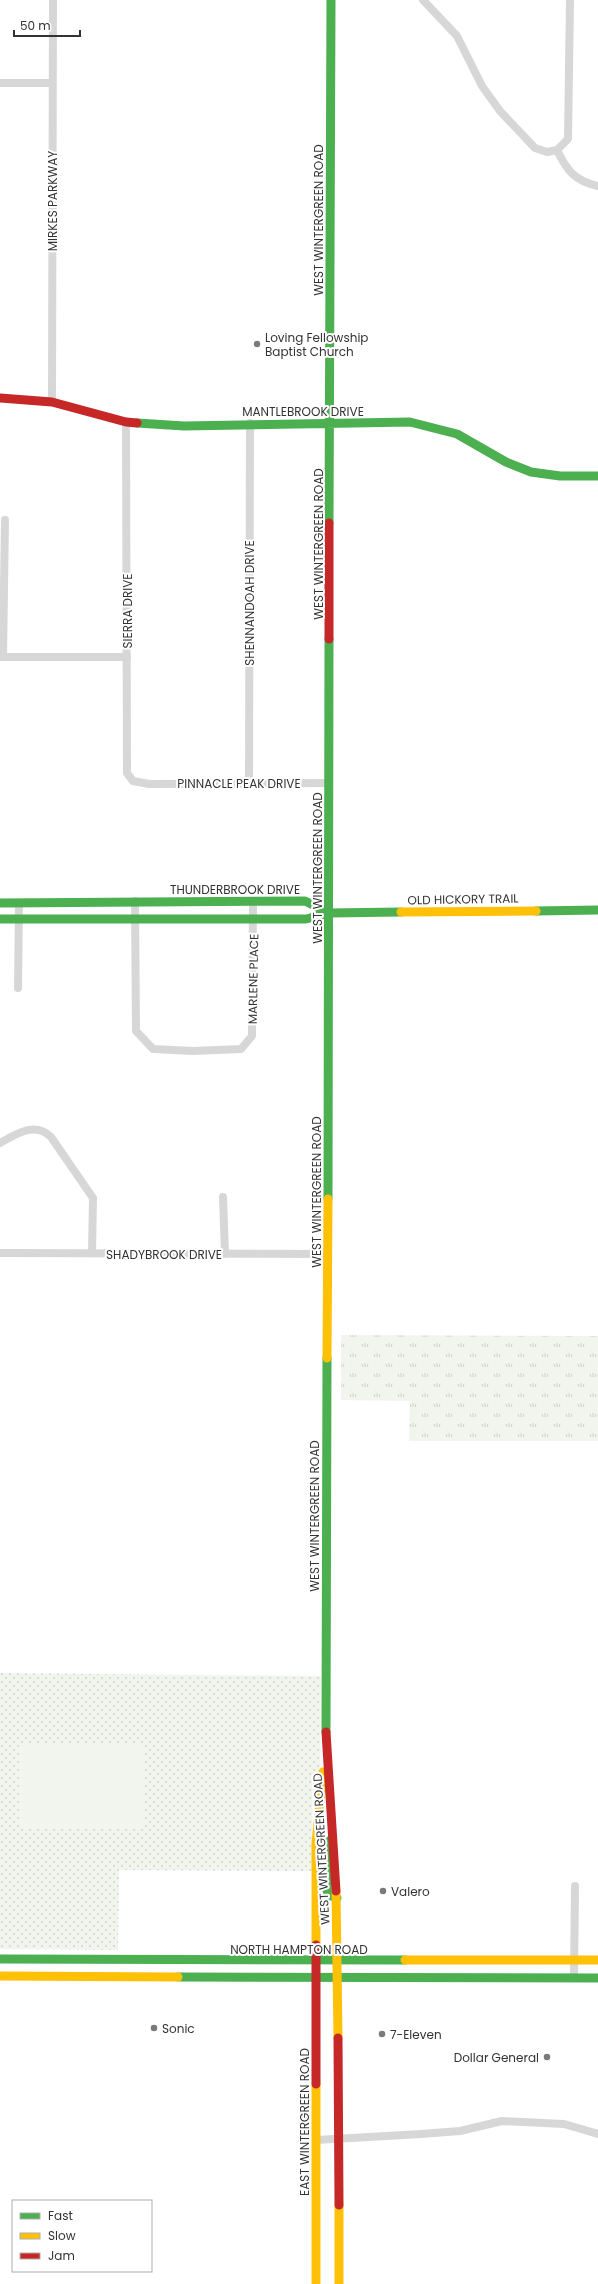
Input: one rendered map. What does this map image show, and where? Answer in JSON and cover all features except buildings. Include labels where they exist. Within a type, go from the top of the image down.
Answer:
[{"type":"main road","name":"WEST WINTERGREEN ROAD","points":[[331,0],[326,1737],[337,1898],[337,1960]]},
{"type":"main road","name":"MANTLEBROOK DRIVE","points":[[0,398],[52,402],[126,422],[184,426],[250,423],[418,423],[453,432],[501,461],[524,470],[547,475],[598,476]]},
{"type":"main road","name":"THUNDERBROOK DRIVE","points":[[0,903],[305,901],[329,913]]},
{"type":"main road","name":"OLD HICKORY TRAIL","points":[[329,913],[598,910]]},
{"type":"main road","points":[[0,919],[306,919],[329,913]]},
{"type":"main road","name":"WEST WINTERGREEN ROAD","points":[[316,1960],[316,1843],[326,1737]]},
{"type":"main road","points":[[323,1771],[327,1891],[329,1895],[337,1898]]},
{"type":"main road","name":"NORTH HAMPTON ROAD","points":[[0,1959],[598,1960]]},
{"type":"main road","points":[[114,1960],[114,1977]]},
{"type":"main road","name":"EAST WINTERGREEN ROAD","points":[[316,1960],[316,2284]]},
{"type":"main road","points":[[337,1960],[339,2284]]},
{"type":"main road","points":[[0,1976],[598,1978]]},
{"type":"street","name":"MIRKES PARKWAY","points":[[52,402],[53,0]]},
{"type":"street","points":[[423,0],[457,36],[482,86],[500,111],[535,148],[548,152],[557,150],[568,139],[570,0]]},
{"type":"street","points":[[0,83],[52,83]]},
{"type":"street","points":[[557,150],[566,169],[580,179],[598,186]]},
{"type":"street","name":"SIERRA DRIVE","points":[[126,422],[127,773],[134,781],[149,784]]},
{"type":"street","name":"SHENNANDOAH DRIVE","points":[[249,783],[250,423]]},
{"type":"street","points":[[5,520],[2,657],[127,657]]},
{"type":"street","name":"PINNACLE PEAK DRIVE","points":[[149,784],[329,783]]},
{"type":"street","name":"MARLENE PLACE","points":[[134,901],[136,1031],[153,1049],[193,1051],[241,1049],[252,1036],[253,901]]},
{"type":"street","points":[[18,988],[19,903]]},
{"type":"street","points":[[0,1144],[33,1128],[44,1130],[51,1137],[94,1198],[92,1253]]},
{"type":"street","points":[[223,1197],[225,1254]]},
{"type":"street","name":"SHADYBROOK DRIVE","points":[[0,1253],[328,1254]]},
{"type":"street","points":[[574,1978],[575,1886]]},
{"type":"street","points":[[316,2140],[460,2130],[502,2121],[564,2124],[598,2134]]},
{"type":"green space","points":[[341,1335],[598,1336],[598,1441],[409,1441],[410,1401],[341,1400]]},
{"type":"green space","points":[[0,1673],[321,1676],[320,1791],[312,1791],[312,1871],[119,1870],[118,1950],[0,1949]]},
{"type":"green space","points":[[20,1745],[143,1745],[143,1827],[20,1827]]},
{"type":"traffic: fast","points":[[329,523],[331,0]]},
{"type":"traffic: fast","points":[[137,423],[184,426],[410,422],[457,434],[506,462],[531,472],[560,476],[598,476]]},
{"type":"traffic: fast","points":[[328,1199],[329,639]]},
{"type":"traffic: fast","points":[[0,903],[305,901],[329,913]]},
{"type":"traffic: fast","points":[[536,911],[598,910]]},
{"type":"traffic: fast","points":[[0,919],[306,919],[329,913],[401,912]]},
{"type":"traffic: fast","points":[[326,1732],[327,1358]]},
{"type":"traffic: fast","points":[[327,1841],[327,1891],[329,1895],[337,1898]]},
{"type":"traffic: fast","points":[[0,1959],[405,1960]]},
{"type":"traffic: fast","points":[[178,1977],[598,1978]]},
{"type":"traffic: slow","points":[[401,912],[536,911]]},
{"type":"traffic: slow","points":[[327,1358],[328,1199]]},
{"type":"traffic: slow","points":[[316,1945],[316,1843],[323,1772]]},
{"type":"traffic: slow","points":[[336,1891],[338,2038]]},
{"type":"traffic: slow","points":[[405,1960],[598,1960]]},
{"type":"traffic: slow","points":[[0,1976],[178,1977]]},
{"type":"traffic: slow","points":[[316,2084],[316,2284]]},
{"type":"traffic: slow","points":[[339,2205],[339,2284]]},
{"type":"traffic: jam","points":[[0,398],[52,402],[126,422],[137,423]]},
{"type":"traffic: jam","points":[[329,523],[329,639]]},
{"type":"traffic: jam","points":[[326,1732],[336,1891]]},
{"type":"traffic: jam","points":[[316,1945],[316,2084]]},
{"type":"traffic: jam","points":[[338,2038],[339,2205]]},
{"type":"place","name":"Loving Fellowship Baptist Church","points":[[257,344]]},
{"type":"place","name":"Valero","points":[[383,1891]]},
{"type":"place","name":"Sonic","points":[[154,2028]]},
{"type":"place","name":"7-Eleven","points":[[382,2034]]},
{"type":"place","name":"Dollar General","points":[[547,2057]]}]
